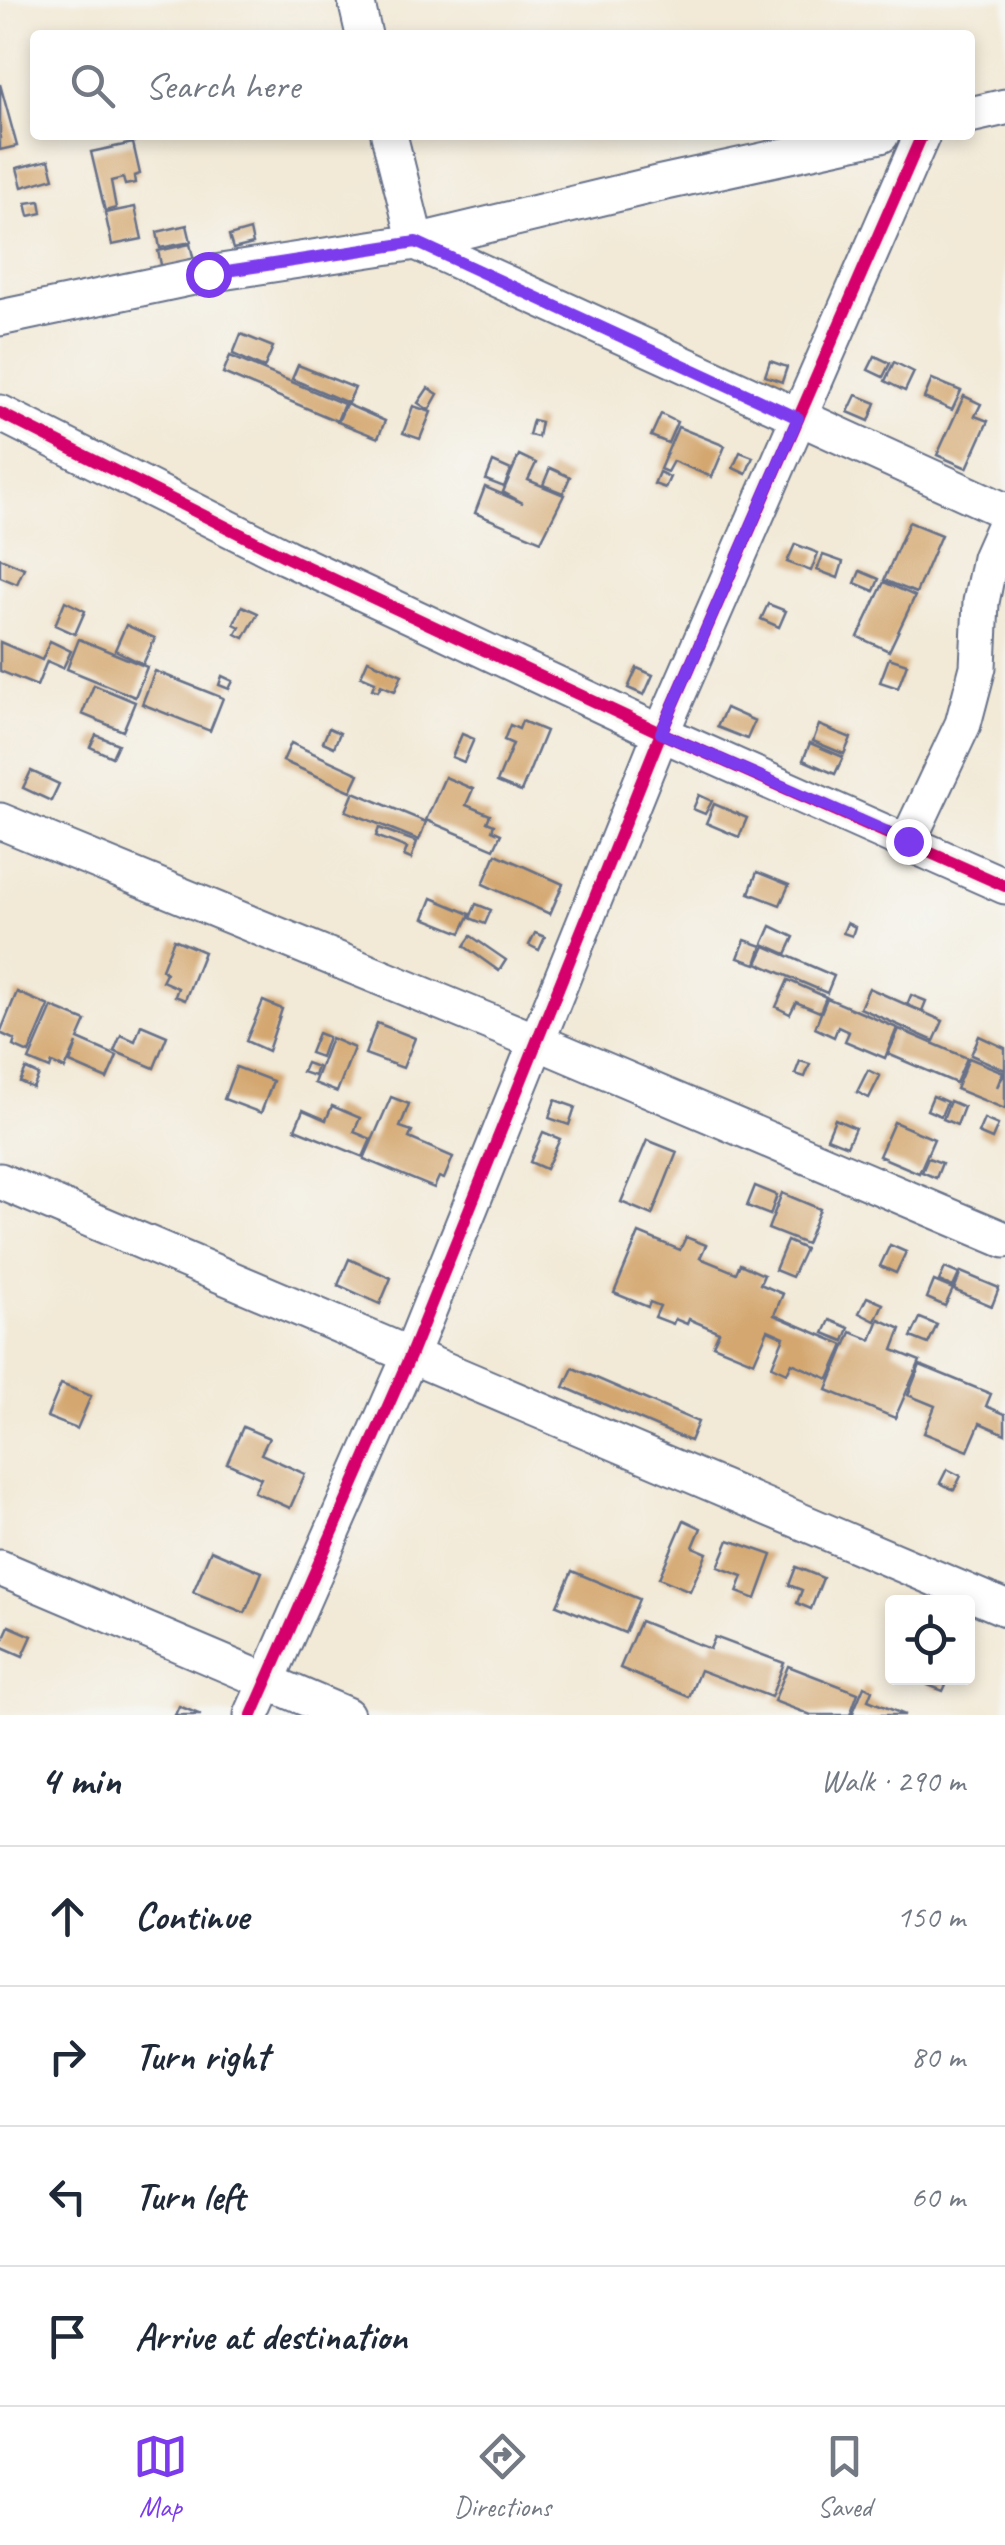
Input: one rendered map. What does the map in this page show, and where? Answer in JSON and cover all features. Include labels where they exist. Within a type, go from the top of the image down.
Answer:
[{"type":"street","points":[[356,0],[363,30]]},
{"type":"street","points":[[975,114],[1005,108]]},
{"type":"street","points":[[390,140],[416,242]]},
{"type":"street","points":[[0,318],[208,274],[416,242],[858,140]]},
{"type":"street","points":[[252,1715],[411,1354],[661,733],[920,140]]},
{"type":"street","points":[[416,242],[1005,511]]},
{"type":"street","points":[[0,412],[286,557],[661,733],[1005,886]]},
{"type":"street","points":[[908,841],[964,724],[978,666],[981,602],[990,558],[1005,524]]},
{"type":"street","points":[[0,821],[538,1042],[1005,1240]]},
{"type":"street","points":[[0,1182],[1005,1608]]},
{"type":"street","points":[[4,1582],[268,1680],[346,1715]]},
{"type":"building","points":[[0,84],[17,146],[0,150]]},
{"type":"building","points":[[133,143],[140,174],[134,176],[135,183],[125,185],[123,178],[111,181],[116,208],[105,211],[91,152]]},
{"type":"building","points":[[49,160],[54,178],[22,187],[17,168]]},
{"type":"building","points":[[40,201],[42,213],[29,216],[26,203]]},
{"type":"building","points":[[135,207],[142,239],[112,245],[105,213]]},
{"type":"building","points":[[187,225],[191,242],[160,248],[157,232]]},
{"type":"building","points":[[250,230],[253,244],[233,249],[229,236]]},
{"type":"building","points":[[190,244],[194,261],[162,269],[158,251]]},
{"type":"building","points":[[241,334],[273,347],[264,368],[233,354]]},
{"type":"building","points":[[230,356],[344,404],[337,421],[223,373]]},
{"type":"building","points":[[875,356],[890,363],[883,377],[868,370]]},
{"type":"building","points":[[770,361],[787,367],[782,382],[765,376]]},
{"type":"building","points":[[894,362],[914,372],[905,391],[885,381]]},
{"type":"building","points":[[298,365],[355,388],[348,403],[292,379]]},
{"type":"building","points":[[932,379],[961,391],[952,410],[924,398]]},
{"type":"building","points":[[428,388],[438,394],[429,410],[418,403]]},
{"type":"building","points":[[856,395],[876,403],[869,421],[848,412]]},
{"type":"building","points":[[964,396],[981,404],[975,416],[988,421],[967,468],[937,455]]},
{"type":"building","points":[[346,404],[385,421],[378,438],[338,422]]},
{"type":"building","points":[[413,406],[431,412],[420,439],[403,433]]},
{"type":"building","points":[[661,414],[677,422],[668,443],[651,436]]},
{"type":"building","points":[[533,420],[541,422],[538,437],[529,435]]},
{"type":"building","points":[[678,427],[725,446],[712,477],[673,461],[667,472],[660,469]]},
{"type":"building","points":[[740,452],[753,457],[746,474],[733,468]]},
{"type":"building","points":[[519,455],[536,463],[528,480],[564,495],[541,541],[475,513],[485,487],[523,503],[503,492]]},
{"type":"building","points":[[493,462],[511,470],[504,487],[486,480]]},
{"type":"building","points":[[550,468],[570,477],[563,493],[543,485]]},
{"type":"building","points":[[659,472],[670,477],[665,488],[654,484]]},
{"type":"building","points":[[909,522],[941,535],[916,593],[884,580]]},
{"type":"building","points":[[795,544],[818,553],[811,571],[787,562]]},
{"type":"building","points":[[823,555],[843,562],[838,578],[817,570]]},
{"type":"building","points":[[0,558],[24,568],[17,584],[0,577]]},
{"type":"building","points":[[860,571],[879,579],[874,591],[855,583]]},
{"type":"building","points":[[884,582],[915,596],[889,651],[858,637]]},
{"type":"building","points":[[65,601],[85,611],[75,634],[55,625]]},
{"type":"building","points":[[768,604],[786,611],[779,627],[761,619]]},
{"type":"building","points":[[242,606],[258,613],[244,638],[236,634],[240,627],[234,624]]},
{"type":"building","points":[[126,625],[155,638],[143,664],[115,650]]},
{"type":"building","points":[[79,639],[147,667],[135,697],[67,669]]},
{"type":"building","points":[[50,641],[71,651],[63,668],[47,661],[37,686],[0,671],[0,642],[42,660]]},
{"type":"building","points":[[889,658],[907,664],[898,688],[880,682]]},
{"type":"building","points":[[368,660],[402,675],[395,691],[381,685],[378,691],[372,689],[375,682],[361,676]]},
{"type":"building","points":[[637,668],[653,675],[644,695],[628,688]]},
{"type":"building","points":[[155,671],[223,698],[210,731],[142,704]]},
{"type":"building","points":[[222,676],[233,681],[229,689],[219,685]]},
{"type":"building","points":[[94,685],[135,702],[123,731],[82,714]]},
{"type":"building","points":[[726,708],[755,721],[747,739],[717,727]]},
{"type":"building","points":[[522,721],[546,731],[521,792],[497,782],[513,744],[504,740],[510,725],[519,729]]},
{"type":"building","points":[[819,725],[851,738],[844,754],[813,741]]},
{"type":"building","points":[[329,728],[340,733],[334,747],[323,742]]},
{"type":"building","points":[[462,734],[474,739],[464,762],[452,757]]},
{"type":"building","points":[[96,735],[118,744],[112,757],[90,747]]},
{"type":"building","points":[[291,743],[359,774],[351,791],[283,761]]},
{"type":"building","points":[[810,743],[843,757],[835,774],[803,760]]},
{"type":"building","points":[[31,771],[59,784],[51,801],[23,788]]},
{"type":"building","points":[[445,777],[473,789],[466,805],[490,815],[487,822],[501,834],[494,849],[426,820]]},
{"type":"building","points":[[354,792],[426,822],[419,840],[346,811]]},
{"type":"building","points":[[699,795],[712,801],[705,814],[693,809]]},
{"type":"building","points":[[714,804],[747,818],[739,837],[706,823]]},
{"type":"building","points":[[379,828],[417,842],[411,859],[404,856],[407,848],[376,836]]},
{"type":"building","points":[[496,854],[563,884],[550,914],[483,884]]},
{"type":"building","points":[[757,872],[789,885],[780,905],[749,893]]},
{"type":"building","points":[[432,898],[470,914],[461,933],[424,918]]},
{"type":"building","points":[[476,904],[491,910],[485,924],[470,918]]},
{"type":"building","points":[[847,923],[855,927],[852,936],[843,933]]},
{"type":"building","points":[[771,926],[794,937],[786,954],[763,944]]},
{"type":"building","points":[[535,933],[545,937],[539,950],[529,945]]},
{"type":"building","points":[[471,936],[506,960],[499,971],[464,946]]},
{"type":"building","points":[[174,939],[204,952],[185,1000],[175,996],[178,988],[162,981],[166,973],[162,969]]},
{"type":"building","points":[[745,940],[762,946],[756,964],[738,958]]},
{"type":"building","points":[[765,946],[834,976],[827,993],[757,963]]},
{"type":"building","points":[[788,980],[826,997],[820,1012],[796,1002],[790,1014],[776,1007]]},
{"type":"building","points":[[869,988],[943,1021],[934,1041],[860,1008]]},
{"type":"building","points":[[17,992],[49,1006],[29,1053],[13,1046],[15,1040],[0,1033]]},
{"type":"building","points":[[911,995],[926,1001],[922,1011],[907,1005]]},
{"type":"building","points":[[827,998],[897,1028],[885,1058],[845,1041],[849,1032],[838,1027],[834,1037],[815,1028]]},
{"type":"building","points":[[263,1001],[282,1009],[268,1051],[246,1041]]},
{"type":"building","points":[[52,1007],[86,1021],[78,1039],[117,1056],[107,1079],[70,1063],[77,1043],[65,1069],[52,1063],[50,1069],[29,1060]]},
{"type":"building","points":[[377,1023],[415,1038],[403,1068],[365,1054]]},
{"type":"building","points":[[141,1025],[167,1036],[154,1068],[114,1051],[121,1035],[135,1041]]},
{"type":"building","points":[[899,1029],[967,1058],[956,1083],[888,1054]]},
{"type":"building","points":[[318,1033],[328,1037],[321,1057],[310,1053]]},
{"type":"building","points":[[979,1036],[1005,1048],[1005,1070],[971,1055]]},
{"type":"building","points":[[331,1038],[354,1048],[337,1092],[314,1083]]},
{"type":"building","points":[[969,1058],[1003,1072],[997,1087],[1005,1073],[1005,1109],[956,1089]]},
{"type":"building","points":[[800,1061],[810,1064],[805,1077],[795,1074]]},
{"type":"building","points":[[306,1063],[317,1067],[314,1076],[302,1072]]},
{"type":"building","points":[[236,1067],[273,1081],[261,1113],[224,1099]]},
{"type":"building","points":[[26,1069],[39,1075],[33,1088],[20,1082]]},
{"type":"building","points":[[868,1070],[880,1076],[869,1098],[857,1092]]},
{"type":"building","points":[[933,1096],[947,1102],[941,1116],[927,1110]]},
{"type":"building","points":[[391,1097],[409,1104],[400,1127],[412,1131],[409,1138],[453,1157],[444,1179],[439,1177],[434,1188],[364,1159]]},
{"type":"building","points":[[555,1100],[575,1107],[569,1125],[549,1118]]},
{"type":"building","points":[[950,1101],[964,1107],[957,1125],[943,1119]]},
{"type":"building","points":[[332,1106],[360,1118],[354,1132],[371,1139],[363,1157],[295,1129],[303,1110],[326,1120]]},
{"type":"building","points":[[835,1119],[855,1128],[847,1146],[827,1138]]},
{"type":"building","points":[[984,1119],[998,1125],[992,1139],[978,1133]]},
{"type":"building","points":[[894,1122],[934,1139],[919,1173],[879,1156]]},
{"type":"building","points":[[543,1132],[560,1139],[546,1169],[530,1162]]},
{"type":"building","points":[[647,1140],[677,1152],[652,1215],[621,1202]]},
{"type":"building","points":[[928,1158],[942,1163],[936,1178],[922,1172]]},
{"type":"building","points":[[755,1186],[777,1195],[770,1215],[747,1206]]},
{"type":"building","points":[[782,1193],[820,1209],[806,1244],[768,1229]]},
{"type":"building","points":[[639,1233],[680,1250],[686,1237],[706,1245],[700,1258],[736,1273],[740,1264],[764,1275],[760,1284],[783,1294],[774,1315],[844,1345],[829,1379],[792,1363],[787,1373],[772,1366],[784,1337],[768,1330],[754,1362],[713,1345],[719,1332],[689,1319],[687,1324],[675,1319],[673,1324],[655,1317],[660,1306],[650,1302],[648,1307],[614,1293]]},
{"type":"building","points":[[787,1241],[805,1249],[792,1277],[775,1270]]},
{"type":"building","points":[[890,1245],[906,1252],[896,1273],[880,1266]]},
{"type":"building","points":[[349,1259],[391,1278],[380,1304],[338,1285]]},
{"type":"building","points":[[945,1268],[959,1274],[953,1287],[939,1281]]},
{"type":"building","points":[[961,1272],[999,1288],[992,1306],[954,1290]]},
{"type":"building","points":[[934,1281],[953,1289],[945,1306],[927,1298]]},
{"type":"building","points":[[867,1297],[883,1304],[875,1321],[859,1313]]},
{"type":"building","points":[[920,1318],[937,1325],[928,1344],[911,1337]]},
{"type":"building","points":[[879,1319],[901,1329],[893,1350],[920,1361],[895,1418],[827,1390],[851,1332],[871,1340]]},
{"type":"building","points":[[830,1320],[849,1328],[844,1341],[824,1333]]},
{"type":"building","points":[[920,1365],[991,1394],[986,1406],[1005,1414],[1005,1434],[980,1423],[968,1451],[924,1433],[935,1406],[908,1395]]},
{"type":"building","points":[[573,1368],[698,1422],[690,1441],[564,1387]]},
{"type":"building","points":[[61,1384],[91,1396],[77,1429],[47,1417]]},
{"type":"building","points":[[243,1427],[269,1438],[261,1454],[305,1474],[290,1508],[254,1492],[261,1478],[227,1463]]},
{"type":"building","points":[[947,1469],[961,1476],[954,1490],[940,1483]]},
{"type":"building","points":[[684,1520],[701,1528],[693,1547],[707,1553],[690,1591],[659,1578]]},
{"type":"building","points":[[729,1540],[772,1555],[756,1599],[737,1592],[743,1576],[718,1567]]},
{"type":"building","points":[[211,1550],[262,1572],[245,1613],[193,1592]]},
{"type":"building","points":[[796,1567],[823,1578],[811,1609],[797,1603],[802,1590],[789,1585]]},
{"type":"building","points":[[572,1571],[639,1599],[625,1633],[557,1605]]},
{"type":"building","points":[[640,1621],[710,1649],[715,1637],[784,1663],[771,1697],[700,1670],[689,1697],[620,1668]]},
{"type":"building","points":[[9,1626],[32,1636],[23,1656],[0,1646]]},
{"type":"building","points":[[788,1666],[858,1693],[850,1715],[811,1715],[774,1701]]},
{"type":"building","points":[[864,1686],[872,1690],[868,1700],[905,1715],[852,1715]]},
{"type":"building","points":[[179,1706],[201,1715],[175,1715]]},
{"type":"cycle path","points":[[252,1715],[411,1354],[661,733],[920,140]]},
{"type":"cycle path","points":[[0,413],[286,557],[661,733],[1005,886]]},
{"type":"route","points":[[208,274],[416,242],[798,418],[661,733],[908,841]]}]
